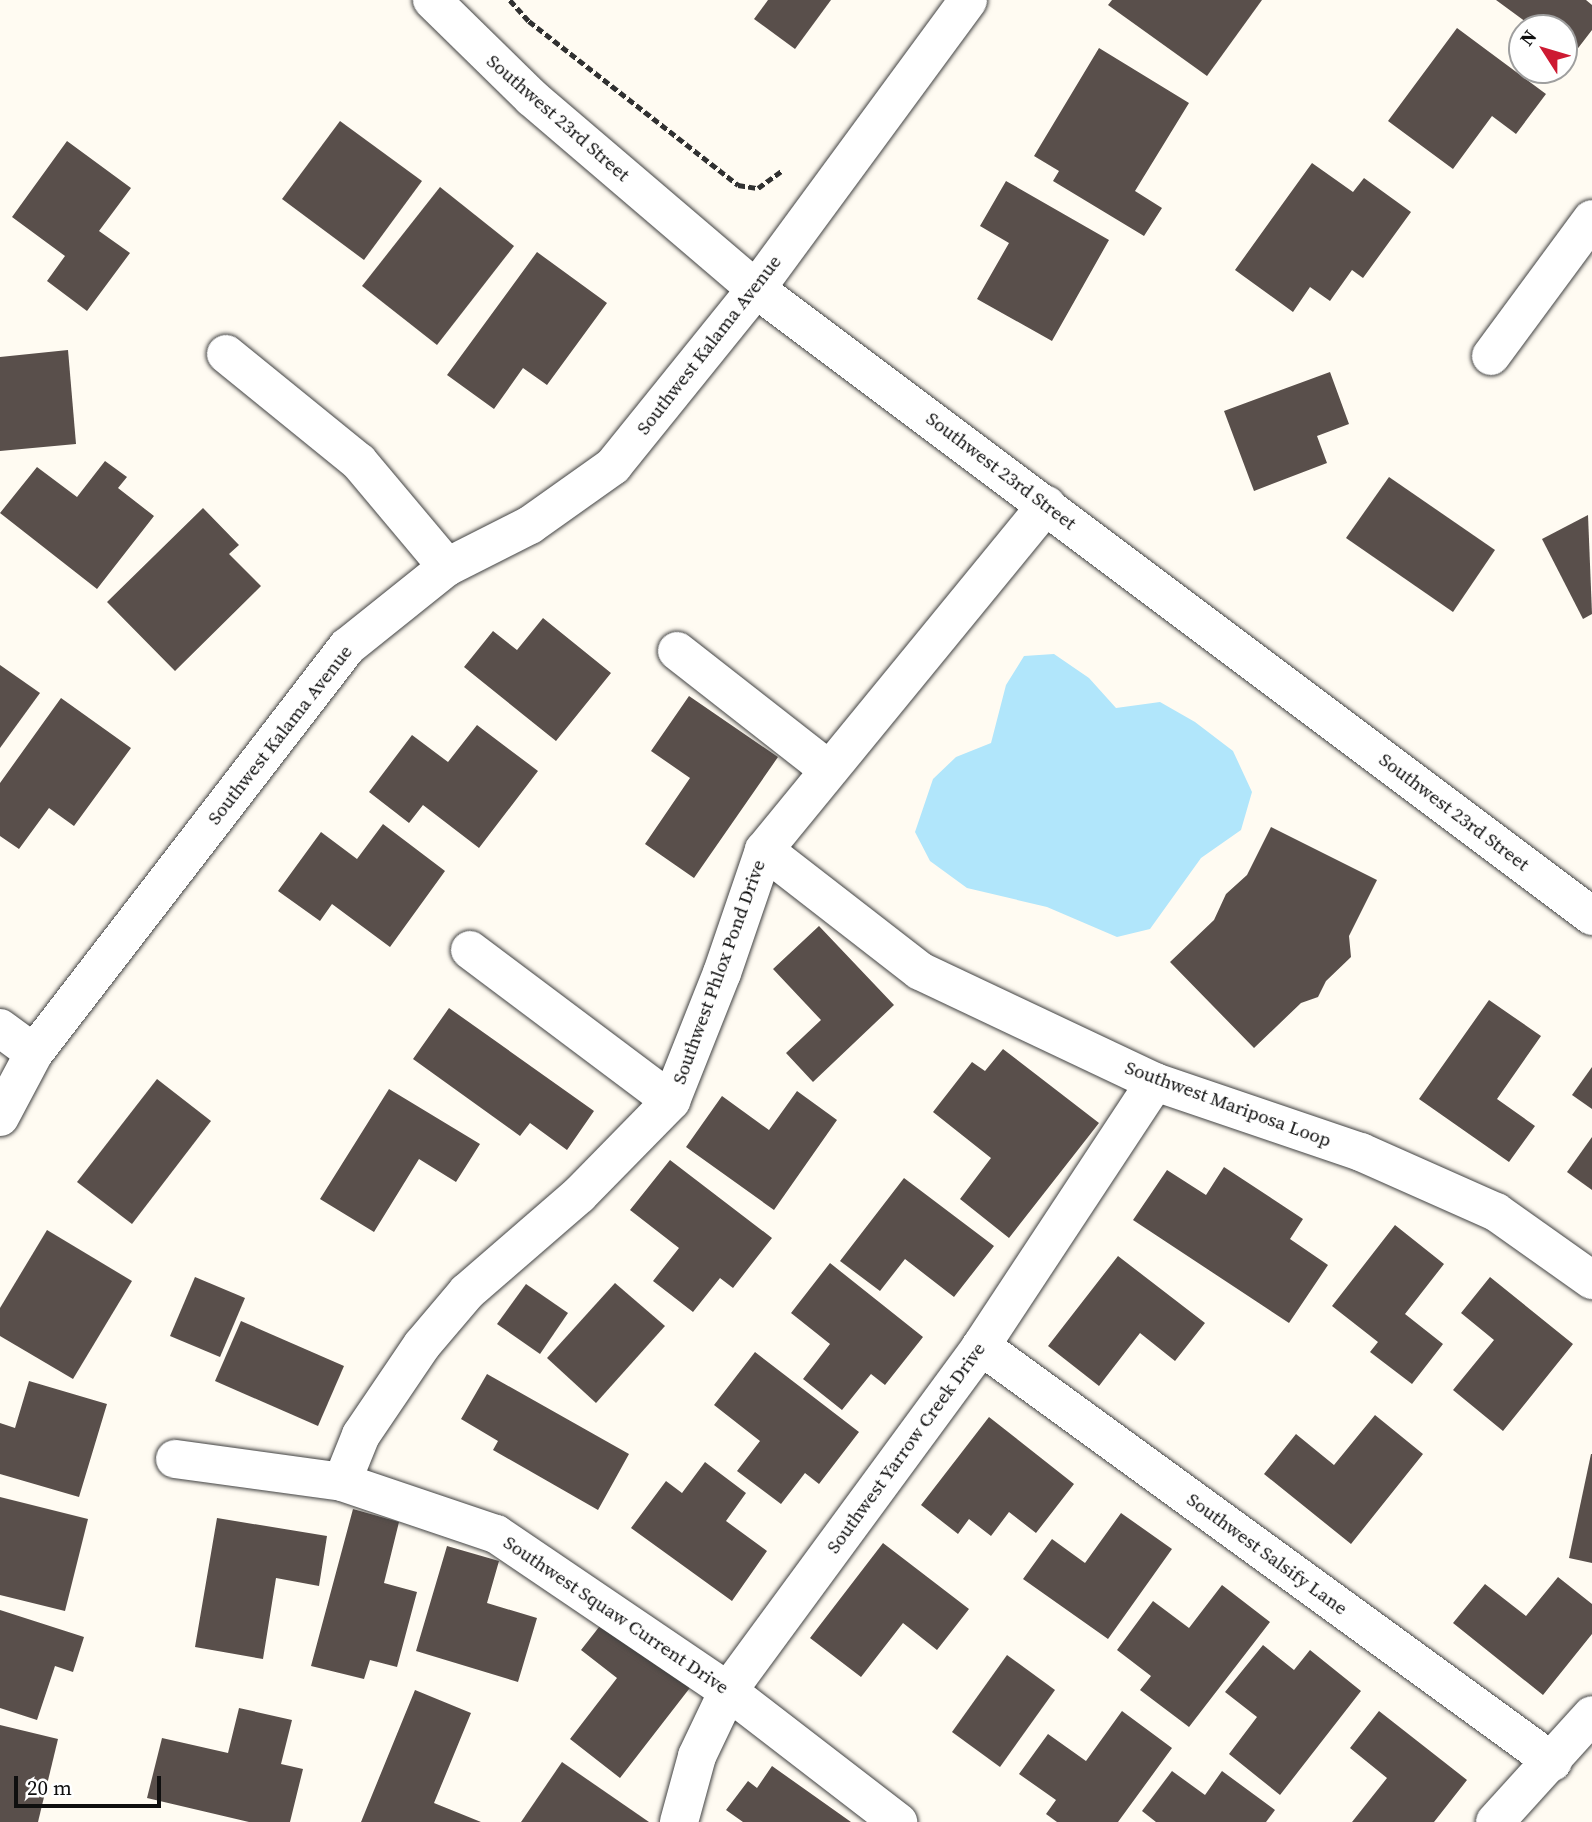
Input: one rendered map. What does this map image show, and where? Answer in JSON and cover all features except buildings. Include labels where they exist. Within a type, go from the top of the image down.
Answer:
[{"type":"street","name":"Southwest 23rd Street","points":[[432,0],[532,98],[756,289],[1592,916]]},
{"type":"street","name":"Southwest Kalama Avenue","points":[[0,1117],[34,1053],[347,647],[447,567],[530,525],[613,466],[756,289],[968,0]]},
{"type":"street","points":[[1491,356],[1592,219]]},
{"type":"street","points":[[226,354],[359,463],[447,567]]},
{"type":"street","name":"Southwest Phlox Pond Drive","points":[[342,1482],[361,1435],[422,1345],[467,1292],[579,1195],[671,1101],[722,973],[764,850],[828,769],[932,648],[1046,505]]},
{"type":"street","points":[[677,651],[828,769]]},
{"type":"street","name":"Southwest Mariposa Loop","points":[[764,850],[920,971],[1155,1082],[1361,1152],[1496,1212],[1592,1280]]},
{"type":"street","points":[[470,950],[671,1101]]},
{"type":"street","points":[[0,1028],[34,1053]]},
{"type":"street","name":"Southwest Yarrow Creek Drive","points":[[679,1822],[697,1756],[728,1691],[981,1346],[1155,1082]]},
{"type":"street","name":"Southwest Salsify Lane","points":[[981,1346],[1553,1762]]},
{"type":"street","name":"Southwest Squaw Current Drive","points":[[176,1458],[342,1482],[496,1534],[728,1691],[898,1822]]},
{"type":"street","points":[[1495,1822],[1553,1762],[1592,1715]]},
{"type":"path","points":[[510,0],[529,21],[738,185],[758,188],[775,180],[792,160]]},
{"type":"water","points":[[1054,654],[1089,678],[1116,708],[1160,702],[1195,722],[1233,751],[1252,792],[1241,830],[1201,858],[1150,929],[1117,937],[1047,907],[967,888],[930,861],[915,832],[933,779],[956,757],[991,743],[1006,685],[1024,656]]}]
